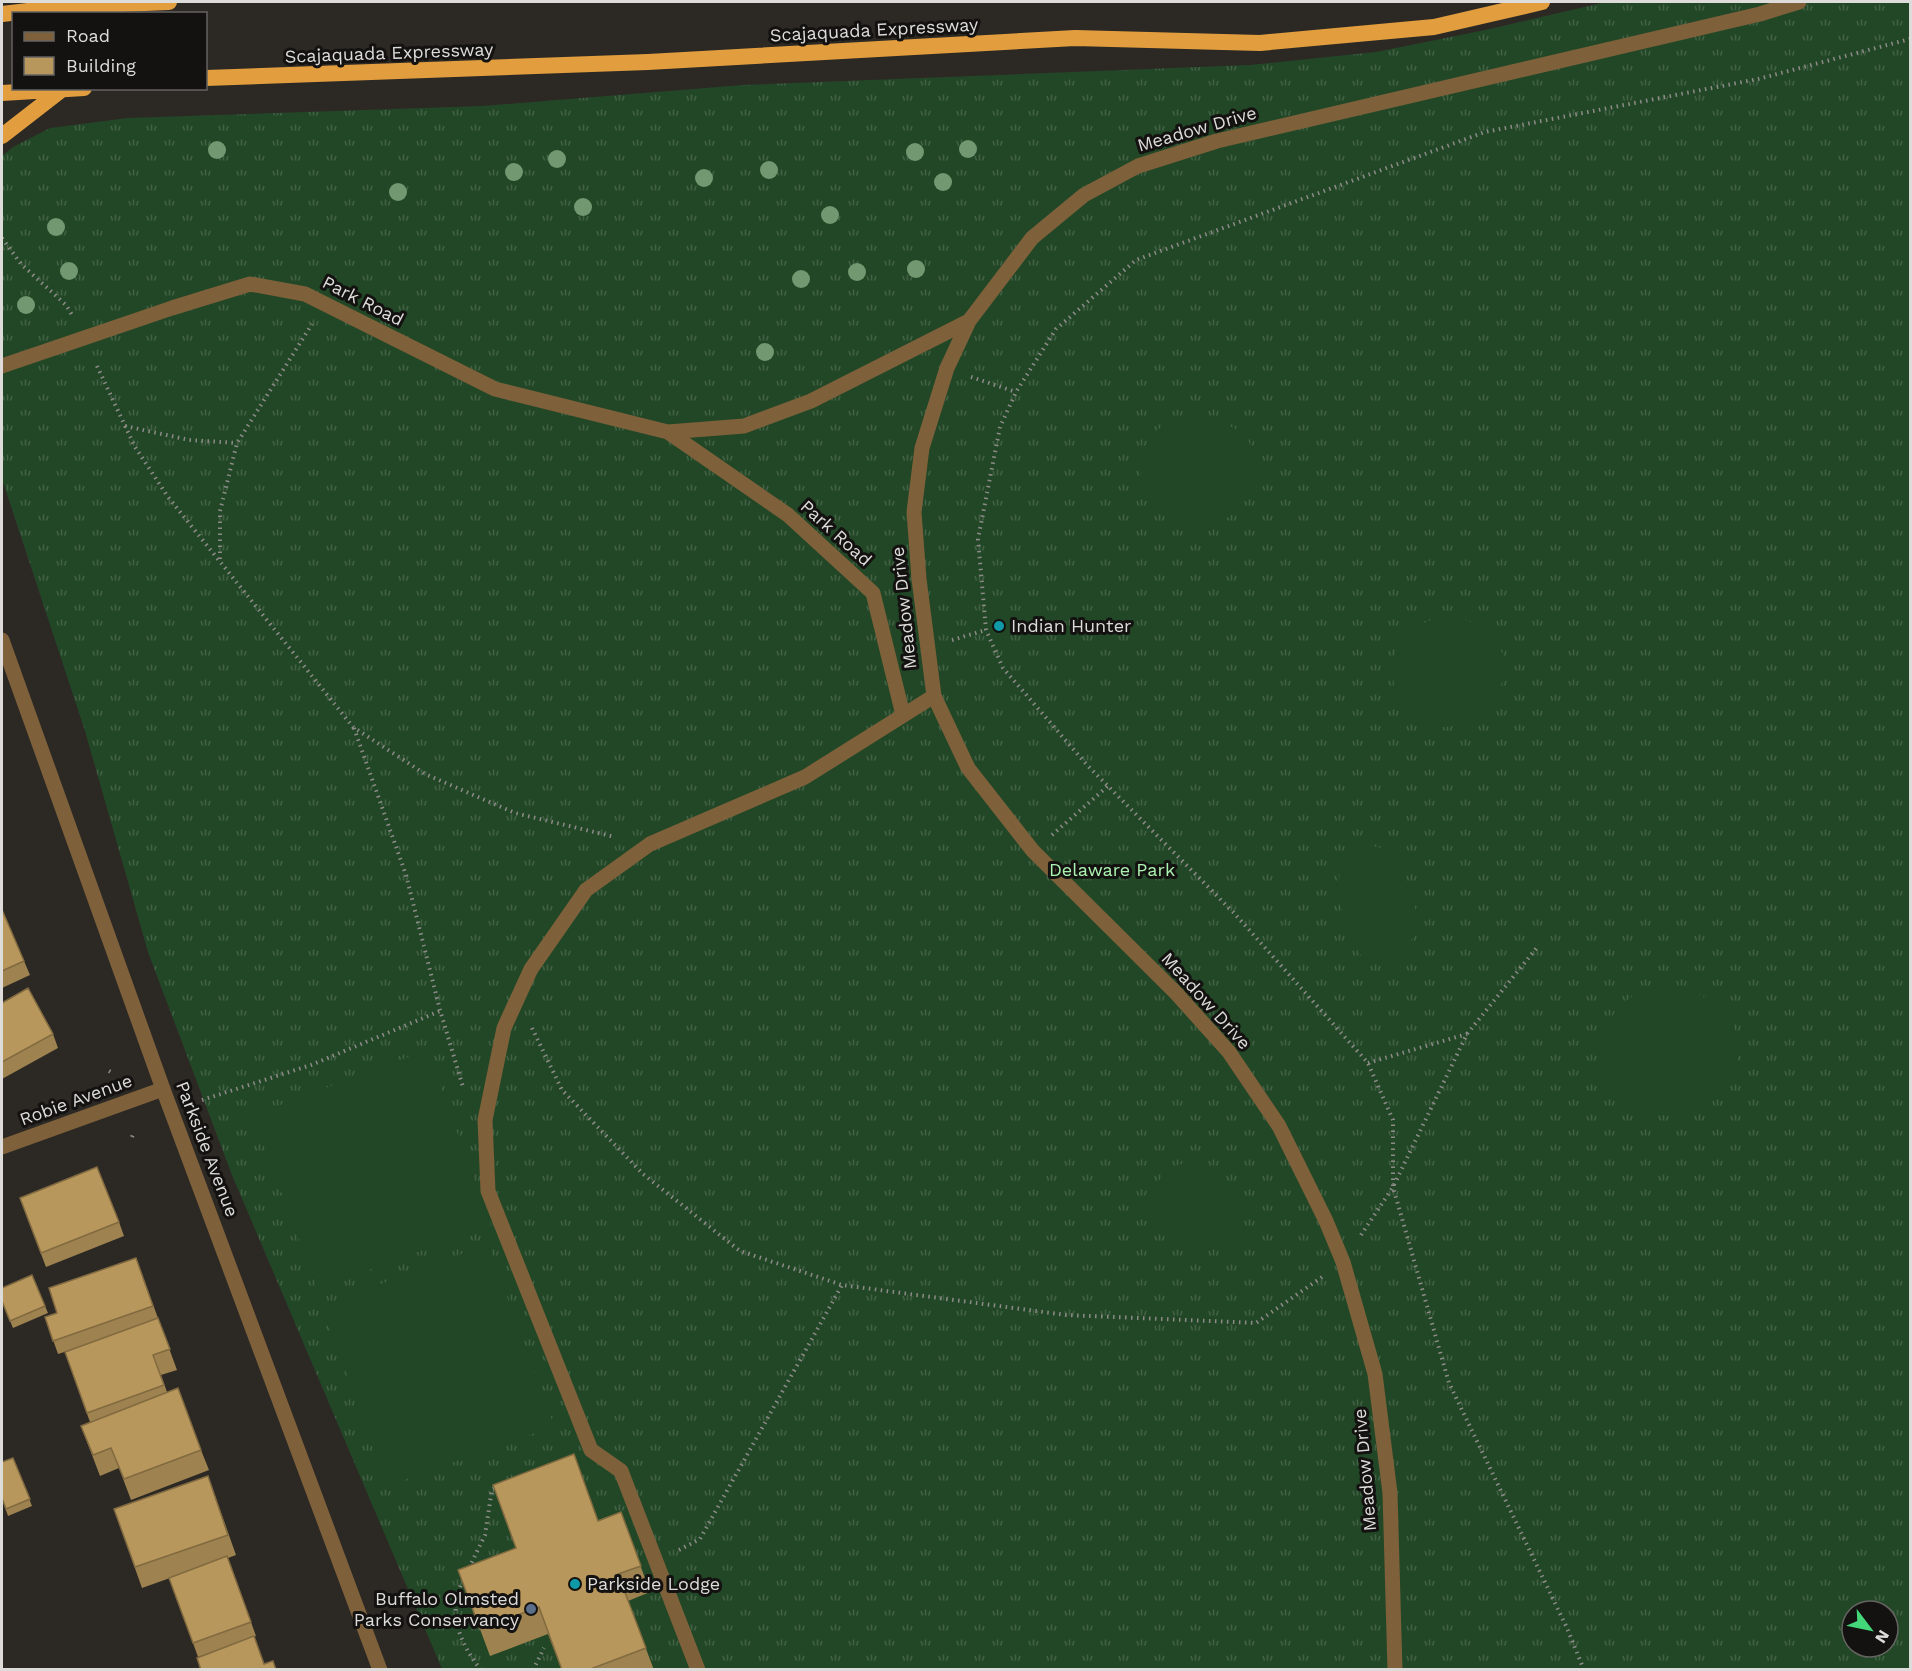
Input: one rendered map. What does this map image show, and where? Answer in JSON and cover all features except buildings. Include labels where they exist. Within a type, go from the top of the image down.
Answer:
[{"type":"highway","points":[[19,12],[71,6],[169,2]]},
{"type":"highway","name":"Scajaquada Expressway","points":[[207,78],[648,62],[1075,38],[1260,43],[1434,27],[1542,2]]},
{"type":"highway","points":[[2,93],[69,90]]},
{"type":"highway","points":[[2,136],[61,91]]},
{"type":"street","name":"Meadow Drive","points":[[1395,1670],[1390,1493],[1378,1395],[1375,1374],[1343,1262],[1326,1221],[1279,1126],[1229,1052],[1176,993],[1033,851],[968,768],[934,696],[914,512],[922,448],[947,368],[969,321],[1032,238],[1084,195],[1138,166],[1217,141],[1760,14],[1799,2]]},
{"type":"street","name":"Park Road","points":[[2,366],[172,308],[250,285],[304,294],[495,389],[668,432],[744,426],[811,401],[969,321]]},
{"type":"street","name":"Park Road","points":[[668,432],[788,515],[873,593],[903,715]]},
{"type":"street","name":"Parkside Avenue","points":[[2,640],[163,1089],[380,1670]]},
{"type":"street","points":[[698,1670],[621,1471],[591,1450],[489,1191],[485,1120],[504,1028],[531,969],[586,890],[650,844],[805,777],[934,696]]},
{"type":"street","name":"Robie Avenue","points":[[2,1147],[163,1089]]},
{"type":"path","points":[[1584,1670],[1567,1628],[1449,1383],[1393,1186],[1393,1120],[1368,1063],[1234,913],[1108,786],[1003,668],[986,630],[978,539],[1000,427],[1016,392],[1056,329],[1136,260],[1485,132],[1758,80],[1911,39]]},
{"type":"path","points":[[2,238],[21,264],[66,305],[72,315]]},
{"type":"path","points":[[220,559],[220,511],[226,479],[237,443],[325,304]]},
{"type":"path","points":[[97,366],[135,447],[168,497],[353,727],[425,774],[516,813],[650,844]]},
{"type":"path","points":[[947,368],[1016,392]]},
{"type":"path","points":[[124,426],[189,440],[237,443]]},
{"type":"path","points":[[927,647],[986,630]]},
{"type":"path","points":[[353,727],[406,875],[440,1011],[464,1089]]},
{"type":"path","points":[[1033,851],[1108,786]]},
{"type":"path","points":[[518,998],[562,1090],[643,1174],[740,1251],[842,1286],[1066,1315],[1256,1323],[1343,1262],[1393,1186],[1467,1034],[1539,945]]},
{"type":"path","points":[[202,1100],[311,1065],[440,1011]]},
{"type":"path","points":[[1368,1063],[1467,1034]]},
{"type":"path","points":[[109,1071],[114,1074]]},
{"type":"path","points":[[676,1552],[700,1539],[842,1286]]},
{"type":"path","points":[[481,1670],[460,1634],[454,1607],[459,1590],[485,1535],[492,1489],[501,1485]]},
{"type":"path","points":[[533,1670],[544,1648]]},
{"type":"green space","name":"Delaware Park","points":[[1606,2],[1910,2],[1910,1669],[442,1669],[232,1175],[148,952],[85,731],[2,479],[2,156],[13,147],[50,128],[128,118],[482,106],[743,85],[1250,65],[1376,52]]},
{"type":"green space","points":[[1180,420],[1214,421],[1234,428],[1252,447],[1255,459],[1252,485],[1240,508],[1219,521],[1202,524],[1171,517],[1158,509],[1148,498],[1142,484],[1140,468],[1148,442],[1159,429]]},
{"type":"green space","points":[[1456,616],[1486,632],[1500,648],[1504,658],[1502,682],[1489,706],[1458,725],[1431,726],[1410,713],[1396,692],[1393,667],[1400,643],[1421,625]]},
{"type":"green space","points":[[1372,846],[1391,852],[1397,857],[1403,869],[1418,920],[1412,939],[1405,948],[1388,960],[1379,962],[1369,960],[1358,951],[1352,940],[1337,894],[1339,876],[1349,860]]},
{"type":"green space","points":[[1671,988],[1699,995],[1719,1007],[1732,1024],[1738,1043],[1737,1063],[1727,1082],[1711,1098],[1686,1109],[1659,1115],[1635,1109],[1618,1096],[1607,1079],[1602,1059],[1603,1038],[1611,1019],[1624,1002],[1644,991]]},
{"type":"green space","points":[[427,1050],[491,1225],[317,1289],[253,1115]]},
{"type":"green space","points":[[1181,1164],[1208,1172],[1226,1188],[1233,1198],[1243,1220],[1243,1230],[1238,1238],[1229,1245],[1209,1248],[1187,1244],[1167,1232],[1159,1224],[1152,1207],[1153,1192],[1167,1172]]},
{"type":"green space","points":[[488,1244],[554,1426],[387,1486],[322,1306]]},
{"type":"place","name":"Indian Hunter","points":[[999,626]]},
{"type":"place","name":"Parkside Lodge","points":[[575,1584]]},
{"type":"place","name":"Buffalo Olmsted Parks Conservancy","points":[[531,1609]]}]
